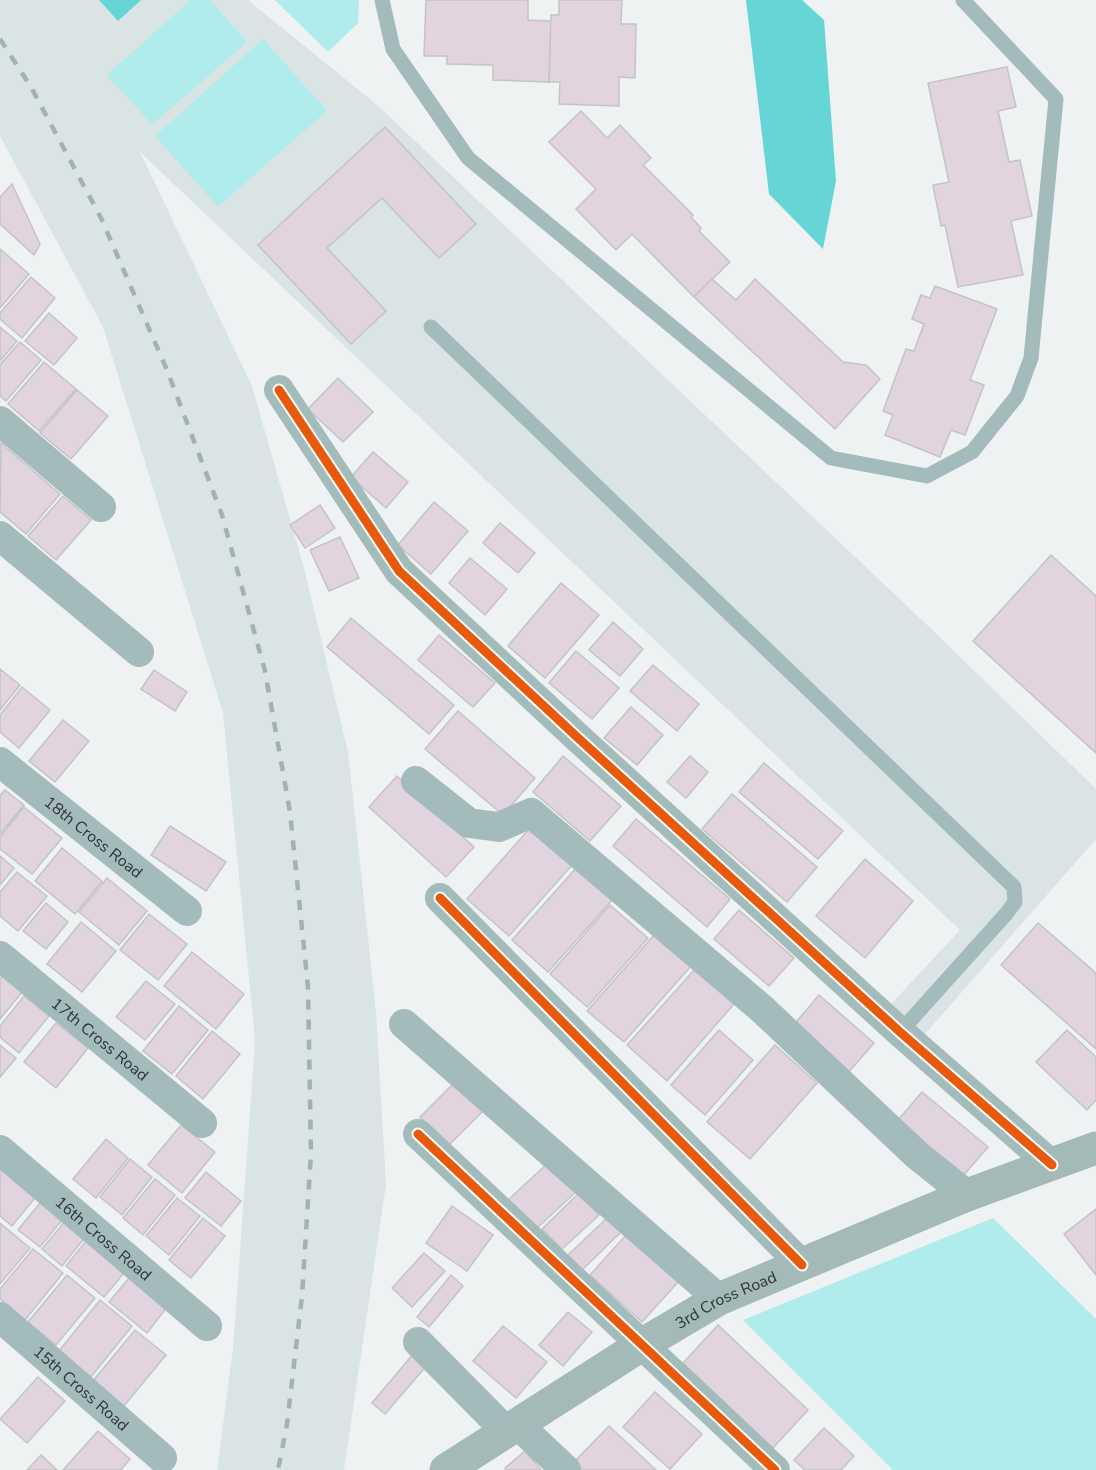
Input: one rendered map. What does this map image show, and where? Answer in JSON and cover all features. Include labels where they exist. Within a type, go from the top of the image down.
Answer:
[{"type":"main road","name":"3rd Cross Road","points":[[446,1470],[643,1344],[719,1299],[967,1195],[1096,1148]]},
{"type":"street","points":[[279,390],[399,571],[900,1032],[1052,1165]]},
{"type":"street","points":[[0,421],[101,507]]},
{"type":"street","points":[[0,536],[139,652]]},
{"type":"street","name":"18th Cross Road","points":[[0,762],[187,911]]},
{"type":"street","points":[[416,781],[469,823],[499,827],[531,813],[762,1009],[917,1155],[967,1195]]},
{"type":"street","points":[[440,898],[802,1265]]},
{"type":"street","name":"17th Cross Road","points":[[0,956],[202,1123]]},
{"type":"street","points":[[404,1024],[719,1299]]},
{"type":"street","points":[[418,1134],[775,1470]]},
{"type":"street","name":"16th Cross Road","points":[[0,1150],[207,1326]]},
{"type":"street","name":"15th Cross Road","points":[[0,1317],[162,1458]]},
{"type":"street","points":[[418,1342],[511,1427],[566,1470]]},
{"type":"lane","points":[[382,0],[393,49],[468,158],[831,458],[927,476],[972,452],[1017,396],[1031,358],[1056,99],[963,0]]},
{"type":"lane","points":[[431,327],[1014,887],[1016,902],[900,1032]]},
{"type":"shaded area","points":[[0,0],[248,0],[376,104],[925,623],[1096,789],[1096,839],[925,1034],[890,1005],[960,930],[140,152],[252,386],[305,572],[348,752],[376,1012],[386,1185],[344,1470],[217,1470],[233,1349],[255,1040],[223,713],[103,327],[0,136]]},
{"type":"shaded area","points":[[99,0],[141,0],[118,21]]},
{"type":"shaded area","points":[[191,0],[210,0],[247,42],[152,125],[107,75]]},
{"type":"shaded area","points":[[275,0],[359,0],[358,23],[328,52]]},
{"type":"shaded area","points":[[746,0],[802,0],[824,20],[836,181],[823,249],[769,194]]},
{"type":"shaded area","points":[[263,39],[327,111],[218,207],[155,136]]},
{"type":"shaded area","points":[[993,1218],[1096,1319],[1096,1470],[893,1470],[743,1320]]},
{"type":"building","points":[[426,0],[528,0],[528,20],[551,21],[549,82],[493,80],[493,65],[447,64],[447,56],[424,56]]},
{"type":"building","points":[[559,0],[622,0],[621,24],[636,24],[635,78],[619,77],[619,106],[559,104],[560,82],[549,82],[551,15],[559,15]]},
{"type":"building","points":[[1007,67],[1016,107],[998,111],[1009,162],[1020,160],[1032,216],[1011,221],[1023,275],[958,287],[945,225],[941,226],[933,185],[949,182],[928,83]]},
{"type":"building","points":[[581,111],[607,138],[620,125],[651,158],[643,165],[693,215],[691,217],[701,228],[699,231],[730,262],[694,297],[632,234],[616,250],[576,209],[596,189],[549,142]]},
{"type":"building","points":[[385,127],[476,224],[439,258],[382,198],[327,248],[386,311],[351,344],[258,245]]},
{"type":"building","points":[[12,184],[40,244],[34,255],[0,224],[0,197]]},
{"type":"building","points":[[0,249],[29,274],[0,308]]},
{"type":"building","points":[[31,277],[55,298],[22,338],[0,319],[0,313]]},
{"type":"building","points":[[712,279],[736,300],[755,279],[843,362],[866,365],[880,379],[835,429],[694,297]]},
{"type":"building","points":[[935,286],[997,309],[970,380],[984,385],[965,435],[951,430],[940,457],[885,435],[893,415],[883,411],[906,349],[914,351],[924,324],[912,319],[921,295],[930,298]]},
{"type":"building","points":[[49,313],[77,338],[54,365],[25,341]]},
{"type":"building","points":[[0,327],[17,341],[0,361]]},
{"type":"building","points":[[20,342],[41,360],[6,401],[0,396],[0,365]]},
{"type":"building","points":[[44,362],[76,389],[39,431],[8,404]]},
{"type":"building","points":[[338,378],[373,412],[343,442],[308,409]]},
{"type":"building","points":[[77,390],[108,416],[71,459],[40,433]]},
{"type":"building","points":[[1,443],[60,494],[26,534],[0,512]]},
{"type":"building","points":[[373,452],[408,482],[386,508],[351,477]]},
{"type":"building","points":[[63,496],[91,520],[56,560],[28,536]]},
{"type":"building","points":[[434,502],[468,531],[431,574],[398,545]]},
{"type":"building","points":[[320,505],[335,528],[305,548],[290,525]]},
{"type":"building","points":[[500,523],[535,553],[518,573],[483,543]]},
{"type":"building","points":[[340,537],[359,578],[329,591],[310,550]]},
{"type":"building","points":[[1051,555],[1096,596],[1096,753],[973,641]]},
{"type":"building","points":[[470,558],[507,589],[485,615],[449,583]]},
{"type":"building","points":[[561,583],[599,615],[545,678],[508,646]]},
{"type":"building","points":[[351,618],[454,705],[429,734],[327,647]]},
{"type":"building","points":[[613,622],[643,649],[620,676],[589,650]]},
{"type":"building","points":[[439,635],[495,683],[473,707],[418,660]]},
{"type":"building","points":[[576,651],[619,688],[592,719],[549,683]]},
{"type":"building","points":[[653,665],[699,704],[677,731],[630,691]]},
{"type":"building","points":[[0,669],[20,685],[0,710]]},
{"type":"building","points":[[154,670],[187,692],[175,711],[141,689]]},
{"type":"building","points":[[22,687],[50,710],[19,748],[0,732],[0,715]]},
{"type":"building","points":[[631,707],[663,735],[637,765],[604,738]]},
{"type":"building","points":[[458,711],[535,778],[503,815],[425,749]]},
{"type":"building","points":[[63,720],[89,741],[55,782],[29,761]]},
{"type":"building","points":[[563,756],[621,806],[590,841],[533,792]]},
{"type":"building","points":[[690,756],[708,772],[686,798],[667,782]]},
{"type":"building","points":[[764,763],[843,831],[818,859],[739,792]]},
{"type":"building","points":[[397,776],[474,847],[446,877],[369,807]]},
{"type":"building","points":[[5,790],[24,805],[0,834],[0,795]]},
{"type":"building","points":[[732,794],[817,867],[787,902],[702,829]]},
{"type":"building","points":[[24,807],[62,838],[32,874],[0,849],[0,837]]},
{"type":"building","points":[[636,819],[730,899],[707,927],[613,846]]},
{"type":"building","points":[[170,826],[226,862],[206,891],[151,855]]},
{"type":"building","points":[[530,828],[572,865],[509,936],[467,899]]},
{"type":"building","points":[[62,848],[102,881],[75,914],[35,881]]},
{"type":"building","points":[[0,856],[14,868],[0,885]]},
{"type":"building","points":[[865,859],[913,901],[865,958],[816,916]]},
{"type":"building","points":[[577,867],[613,899],[548,972],[512,940]]},
{"type":"building","points":[[17,872],[47,896],[18,931],[0,916],[0,892]]},
{"type":"building","points":[[107,878],[147,911],[119,945],[79,912]]},
{"type":"building","points":[[46,903],[68,922],[46,949],[23,931]]},
{"type":"building","points":[[610,905],[648,938],[587,1007],[550,974]]},
{"type":"building","points":[[739,910],[794,958],[769,986],[714,939]]},
{"type":"building","points":[[149,914],[187,944],[158,980],[120,950]]},
{"type":"building","points":[[81,922],[116,951],[82,992],[47,964]]},
{"type":"building","points":[[1038,923],[1096,973],[1096,1049],[1001,965]]},
{"type":"building","points":[[654,935],[691,966],[624,1042],[587,1011]]},
{"type":"building","points":[[192,952],[244,994],[216,1029],[164,986]]},
{"type":"building","points":[[695,969],[734,1004],[667,1081],[627,1045]]},
{"type":"building","points":[[3,975],[23,991],[0,1019],[0,979]]},
{"type":"building","points":[[146,981],[175,1004],[145,1040],[116,1017]]},
{"type":"building","points":[[819,995],[874,1043],[847,1074],[792,1027]]},
{"type":"building","points":[[24,996],[49,1016],[19,1053],[0,1037],[0,1026]]},
{"type":"building","points":[[179,1006],[208,1030],[172,1074],[143,1051]]},
{"type":"building","points":[[56,1023],[88,1048],[56,1088],[24,1062]]},
{"type":"building","points":[[719,1030],[753,1060],[705,1115],[671,1085]]},
{"type":"building","points":[[1067,1030],[1096,1057],[1096,1100],[1087,1110],[1036,1062]]},
{"type":"building","points":[[212,1031],[240,1054],[203,1099],[176,1076]]},
{"type":"building","points":[[0,1045],[16,1058],[0,1077]]},
{"type":"building","points":[[775,1045],[817,1083],[750,1159],[707,1122]]},
{"type":"building","points":[[456,1081],[484,1110],[448,1146],[420,1117]]},
{"type":"building","points":[[922,1092],[988,1147],[963,1176],[898,1120]]},
{"type":"building","points":[[181,1125],[215,1152],[182,1193],[148,1165]]},
{"type":"building","points":[[106,1139],[128,1158],[96,1198],[73,1179]]},
{"type":"building","points":[[130,1159],[152,1177],[122,1215],[100,1197]]},
{"type":"building","points":[[548,1163],[576,1192],[536,1229],[508,1200]]},
{"type":"building","points":[[4,1165],[39,1193],[12,1226],[0,1216],[0,1170]]},
{"type":"building","points":[[206,1172],[241,1201],[221,1226],[185,1198]]},
{"type":"building","points":[[155,1179],[175,1195],[143,1235],[123,1218]]},
{"type":"building","points":[[578,1194],[599,1215],[562,1249],[542,1229]]},
{"type":"building","points":[[45,1197],[66,1215],[40,1247],[18,1230]]},
{"type":"building","points":[[177,1198],[200,1216],[169,1255],[146,1236]]},
{"type":"building","points":[[452,1206],[493,1235],[467,1271],[426,1243]]},
{"type":"building","points":[[1096,1209],[1096,1275],[1064,1234]]},
{"type":"building","points":[[203,1218],[225,1236],[191,1278],[169,1260]]},
{"type":"building","points":[[607,1218],[621,1232],[582,1270],[568,1255]]},
{"type":"building","points":[[66,1220],[86,1236],[62,1266],[42,1249]]},
{"type":"building","points":[[0,1223],[30,1248],[0,1284]]},
{"type":"building","points":[[626,1235],[679,1281],[642,1322],[590,1275]]},
{"type":"building","points":[[90,1236],[129,1267],[104,1297],[66,1266]]},
{"type":"building","points":[[33,1249],[63,1273],[25,1320],[0,1299],[0,1289]]},
{"type":"building","points":[[424,1253],[445,1271],[412,1307],[392,1288]]},
{"type":"building","points":[[134,1272],[171,1302],[147,1333],[109,1302]]},
{"type":"building","points":[[67,1275],[95,1298],[56,1345],[28,1322]]},
{"type":"building","points":[[451,1275],[463,1286],[429,1327],[417,1317]]},
{"type":"building","points":[[100,1300],[132,1326],[91,1377],[59,1351]]},
{"type":"building","points":[[568,1312],[592,1332],[563,1366],[539,1345]]},
{"type":"building","points":[[718,1325],[808,1410],[773,1448],[683,1363]]},
{"type":"building","points":[[503,1326],[547,1362],[516,1398],[473,1361]]},
{"type":"building","points":[[135,1330],[166,1355],[123,1407],[92,1382]]},
{"type":"building","points":[[414,1353],[428,1364],[385,1414],[372,1403]]},
{"type":"building","points":[[38,1377],[65,1401],[27,1443],[0,1419]]},
{"type":"building","points":[[655,1392],[702,1434],[670,1469],[623,1427]]},
{"type":"building","points":[[609,1426],[656,1470],[583,1470],[574,1462]]},
{"type":"building","points":[[824,1428],[854,1456],[841,1470],[805,1470],[794,1460]]},
{"type":"building","points":[[98,1431],[130,1459],[121,1470],[63,1470]]},
{"type":"building","points":[[525,1451],[541,1470],[506,1470],[505,1468]]},
{"type":"building","points":[[41,1455],[57,1470],[27,1470]]},
{"type":"railway","points":[[0,39],[31,87],[101,218],[167,370],[222,515],[265,671],[290,812],[308,987],[311,1153],[302,1296],[287,1424],[278,1470]]},
{"type":"cycle path","points":[[279,390],[399,571],[900,1032],[1052,1165]]},
{"type":"cycle path","points":[[440,898],[802,1265]]},
{"type":"cycle path","points":[[418,1134],[775,1470]]}]
